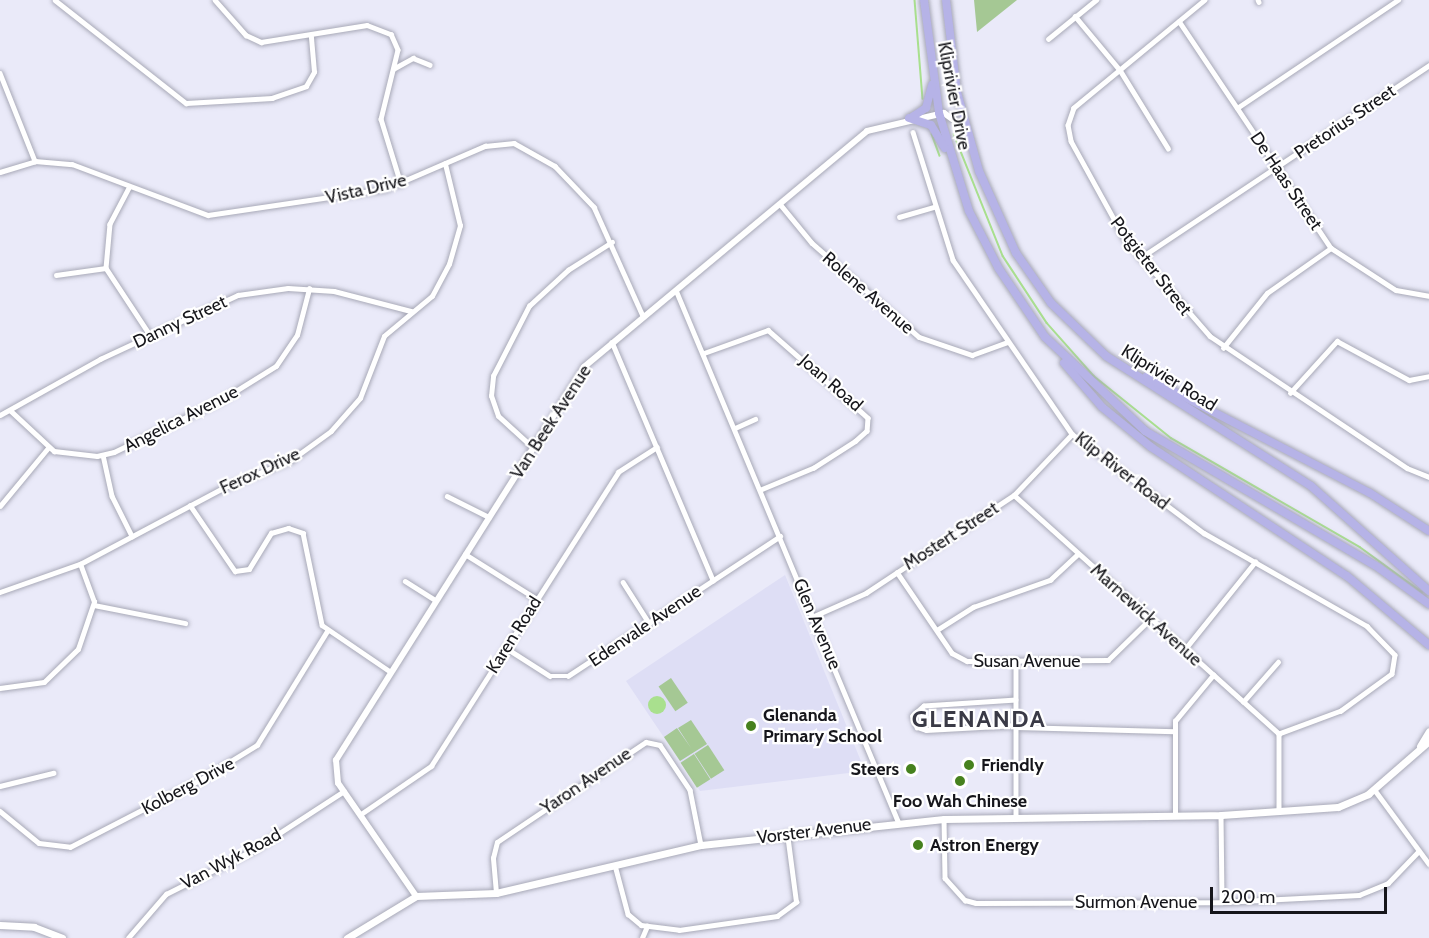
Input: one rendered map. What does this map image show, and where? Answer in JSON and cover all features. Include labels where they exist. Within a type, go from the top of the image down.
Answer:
[{"type":"main road","name":"Kliprivier Drive","points":[[924,0],[932,83],[952,162]]},
{"type":"main road","name":"Kliprivier Drive","points":[[946,0],[966,129]]},
{"type":"main road","points":[[932,83],[928,104],[910,117],[934,128],[952,162],[999,269],[1090,395],[1151,447],[1347,576],[1429,645]]},
{"type":"main road","name":"Kliprivier Road","points":[[966,129],[997,214],[1033,280],[1073,327],[1123,367],[1311,486],[1429,591]]},
{"type":"main road","points":[[1058,351],[1118,410],[1174,451],[1379,568],[1429,604]]},
{"type":"main road","points":[[1123,367],[1370,493],[1429,531]]},
{"type":"main road","name":"Vorster Avenue","points":[[347,938],[416,896],[496,892],[701,845],[898,821],[1016,815],[1221,815],[1338,807],[1374,789],[1425,743],[1429,731]]},
{"type":"main road","points":[[0,925],[34,927],[62,938]]},
{"type":"street","points":[[55,0],[186,103],[272,98],[306,86],[314,72],[311,35]]},
{"type":"street","points":[[215,0],[252,39],[271,42],[372,25],[396,41],[393,69],[381,119],[401,184]]},
{"type":"street","points":[[1048,39],[1096,0]]},
{"type":"street","name":"Potgieter Street","points":[[1205,0],[1074,108],[1068,129],[1117,227],[1140,258],[1223,348],[1290,393],[1429,477]]},
{"type":"street","points":[[1237,108],[1398,0]]},
{"type":"street","points":[[1075,16],[1120,70],[1168,148]]},
{"type":"street","name":"De Haas Street","points":[[1179,21],[1331,248],[1396,290],[1429,296]]},
{"type":"street","points":[[393,69],[413,58],[430,65]]},
{"type":"street","name":"Pretorius Street","points":[[1140,258],[1429,65]]},
{"type":"street","points":[[0,73],[35,161]]},
{"type":"street","points":[[939,113],[956,118],[966,129]]},
{"type":"street","name":"Van Beek Avenue","points":[[344,791],[335,774],[338,756],[584,367],[867,131],[910,117],[939,113]]},
{"type":"street","name":"Klip River Road","points":[[913,132],[934,207],[953,260],[1072,434],[1186,521],[1360,621],[1396,659],[1392,674],[1341,711],[1279,734]]},
{"type":"street","name":"Vista Drive","points":[[0,172],[35,161],[85,167],[129,188],[208,215],[401,184],[498,141],[524,146],[555,166],[589,202],[612,242],[643,316]]},
{"type":"street","name":"Ferox Drive","points":[[0,592],[80,564],[190,505],[281,465],[324,437],[356,403],[380,344],[411,311],[434,293],[459,236],[455,192],[445,164]]},
{"type":"street","points":[[129,188],[110,224],[106,268],[150,335]]},
{"type":"street","name":"Rolene Avenue","points":[[780,204],[812,243],[919,337],[972,355],[1007,342]]},
{"type":"street","points":[[899,218],[934,207]]},
{"type":"street","points":[[533,448],[498,416],[491,396],[493,376],[534,301],[578,262],[612,242]]},
{"type":"street","points":[[1223,348],[1267,293],[1331,248]]},
{"type":"street","points":[[56,275],[106,268]]},
{"type":"street","name":"Danny Street","points":[[0,415],[150,335],[238,295],[309,289],[411,311]]},
{"type":"street","name":"Angelica Avenue","points":[[48,448],[103,455],[223,399],[276,366],[297,335],[309,289]]},
{"type":"street","name":"Glen Avenue","points":[[676,290],[898,821]]},
{"type":"street","name":"Joan Road","points":[[704,353],[768,330],[868,418],[867,431],[856,441],[814,468],[761,490]]},
{"type":"street","points":[[1290,393],[1337,341],[1409,380],[1429,376]]},
{"type":"street","points":[[612,342],[714,580]]},
{"type":"street","points":[[0,506],[48,448],[11,411]]},
{"type":"street","points":[[735,428],[755,419]]},
{"type":"street","name":"Mostert Street","points":[[814,616],[862,596],[1014,495],[1072,434]]},
{"type":"street","name":"Karen Road","points":[[361,814],[430,766],[622,466],[657,447]]},
{"type":"street","points":[[103,455],[112,496],[132,536]]},
{"type":"street","name":"Marnewick Avenue","points":[[1014,495],[1279,734]]},
{"type":"street","points":[[447,496],[489,517]]},
{"type":"street","points":[[190,505],[235,571],[249,569],[271,533],[288,528],[303,533],[310,546],[319,617],[327,631],[391,672]]},
{"type":"street","name":"Edenvale Avenue","points":[[506,648],[550,676],[564,678],[780,536]]},
{"type":"street","points":[[465,554],[537,599]]},
{"type":"street","points":[[937,630],[973,607],[1050,580],[1078,554]]},
{"type":"street","points":[[1185,649],[1255,562]]},
{"type":"street","points":[[0,688],[29,688],[54,675],[78,649],[94,605],[80,564]]},
{"type":"street","name":"Susan Avenue","points":[[897,572],[937,630],[963,660],[1016,662],[1108,660],[1150,619]]},
{"type":"street","points":[[405,581],[436,600]]},
{"type":"street","points":[[623,582],[649,622]]},
{"type":"street","points":[[94,605],[184,623]]},
{"type":"street","name":"Kolberg Drive","points":[[0,811],[39,843],[70,847],[200,780],[257,745],[327,631]]},
{"type":"street","points":[[1016,662],[1016,815]]},
{"type":"street","points":[[1243,702],[1278,662]]},
{"type":"street","points":[[1175,815],[1174,731],[1178,715],[1213,675]]},
{"type":"street","points":[[1016,700],[924,706],[913,716],[917,727],[926,730],[1016,726],[1174,731]]},
{"type":"street","points":[[1279,734],[1279,811]]},
{"type":"street","name":"Yaron Avenue","points":[[496,892],[493,858],[497,842],[645,742],[660,745],[690,790],[701,845]]},
{"type":"street","points":[[0,786],[53,773]]},
{"type":"street","points":[[1374,789],[1418,853],[1429,864]]},
{"type":"street","points":[[344,791],[416,896]]},
{"type":"street","name":"Van Wyk Road","points":[[128,938],[166,894],[255,849],[344,791]]},
{"type":"street","points":[[1221,815],[1222,902]]},
{"type":"street","name":"Surmon Avenue","points":[[944,819],[945,878],[968,901],[1222,902],[1369,893],[1388,883],[1418,853]]},
{"type":"street","points":[[615,865],[628,914],[647,926],[679,930],[789,913],[796,899],[787,834]]},
{"type":"street","points":[[642,938],[647,926]]},
{"type":"shaded area","points":[[974,0],[1017,0],[977,32]]},
{"type":"shaded area","name":"Glenanda Primary School","points":[[785,575],[865,771],[700,791],[626,681]]},
{"type":"shaded area","points":[[671,678],[688,703],[675,711],[659,686]]},
{"type":"shaded area","points":[[657,696],[663,699],[666,705],[663,711],[657,714],[651,711],[648,705],[651,699]]},
{"type":"shaded area","points":[[691,720],[707,744],[680,761],[664,737],[677,728],[691,748],[678,728]]},
{"type":"shaded area","points":[[708,745],[724,770],[711,779],[695,754]]},
{"type":"shaded area","points":[[694,754],[710,779],[697,788],[681,763]]},
{"type":"waterway","points":[[915,0],[923,99]]},
{"type":"waterway","points":[[932,134],[940,156]]},
{"type":"waterway","points":[[954,134],[1003,256],[1047,323],[1094,376],[1171,438],[1360,547],[1422,592]]},
{"type":"place","name":"Glenanda Primary School","points":[[751,726]]},
{"type":"place","name":"Friendly","points":[[969,765]]},
{"type":"place","name":"Steers","points":[[911,769]]},
{"type":"place","name":"Foo Wah Chinese","points":[[960,781]]},
{"type":"place","name":"Astron Energy","points":[[918,845]]},
{"type":"district","name":"GLENANDA","points":[[979,719]]}]
